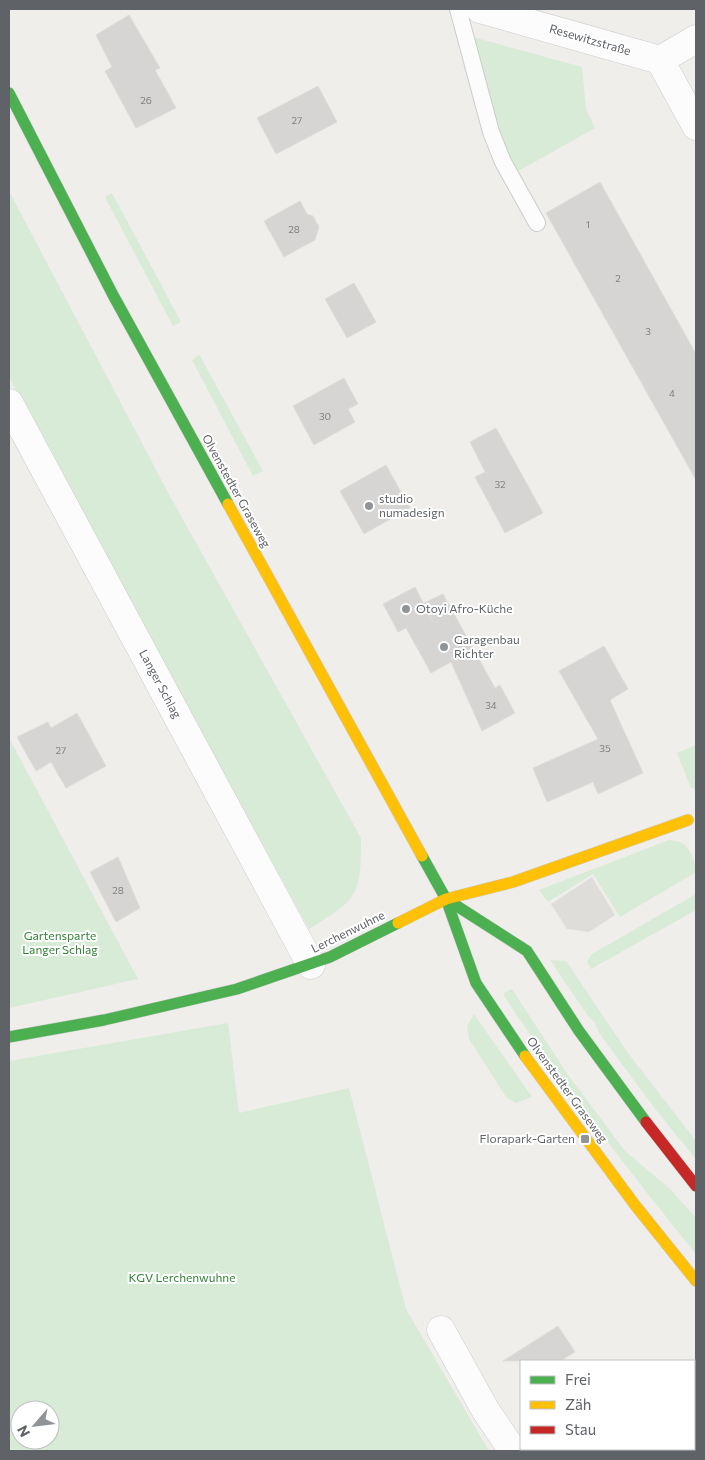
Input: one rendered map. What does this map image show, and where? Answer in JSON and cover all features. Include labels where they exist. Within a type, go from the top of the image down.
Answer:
[{"type":"main road","name":"Olvenstedter Graseweg","points":[[9,93],[113,295],[446,899],[476,983],[518,1046],[585,1139],[696,1281]]},
{"type":"main road","name":"Lerchenwuhne","points":[[9,1037],[104,1020],[180,1002],[237,988],[311,965],[446,899],[513,882],[688,820]]},
{"type":"main road","name":"Olvenstedter Graseweg","points":[[446,899],[527,951],[557,999],[614,1080],[649,1128],[696,1186]]},
{"type":"street","name":"Resewitzstraße","points":[[480,9],[660,60]]},
{"type":"street","points":[[696,39],[660,60],[696,126]]},
{"type":"street","name":"Langer Schlag","points":[[9,403],[311,965]]},
{"type":"street","points":[[441,1330],[486,1411],[513,1451]]},
{"type":"lane","points":[[458,9],[491,132],[503,162],[537,223]]},
{"type":"shaded area","points":[[592,877],[615,915],[589,932],[567,929],[551,904]]},
{"type":"green space","points":[[469,36],[582,67],[586,109],[595,128],[515,173],[494,125]]},
{"type":"green space","points":[[9,191],[171,498],[361,838],[360,872],[353,894],[338,910],[309,929],[9,377]]},
{"type":"green space","points":[[112,193],[181,322],[173,326],[105,197]]},
{"type":"green space","points":[[199,354],[263,471],[253,476],[192,360]]},
{"type":"green space","name":"Gartensparte Langer Schlag","points":[[9,738],[138,979],[9,1008]]},
{"type":"green space","points":[[696,745],[696,789],[691,788],[677,753]]},
{"type":"green space","points":[[669,840],[681,842],[688,849],[694,860],[696,872],[620,917],[593,874],[548,902],[539,890]]},
{"type":"green space","points":[[696,894],[696,910],[591,969],[587,962],[592,954]]},
{"type":"green space","points":[[550,960],[566,961],[628,1053],[696,1141],[696,1159],[656,1110],[599,1033],[594,1021],[590,1019]]},
{"type":"green space","points":[[512,989],[566,1072],[625,1151],[670,1189],[696,1218],[696,1254],[621,1159],[525,1028],[503,994]]},
{"type":"green space","points":[[474,1014],[532,1097],[516,1103],[506,1097],[469,1039],[467,1026]]},
{"type":"green space","name":"KGV Lerchenwuhne","points":[[228,1023],[239,1113],[349,1088],[406,1309],[489,1451],[9,1451],[9,1061]]},
{"type":"building","points":[[129,15],[160,68],[155,70],[176,108],[136,128],[105,71],[112,67],[96,35]]},
{"type":"building","points":[[318,86],[337,122],[276,154],[257,118]]},
{"type":"building","points":[[600,182],[696,354],[696,480],[546,213]]},
{"type":"building","points":[[300,201],[307,214],[313,216],[319,227],[315,240],[284,257],[264,221]]},
{"type":"building","points":[[354,283],[376,322],[347,338],[325,299]]},
{"type":"building","points":[[344,378],[358,404],[348,409],[355,422],[314,445],[293,406]]},
{"type":"building","points":[[496,428],[543,513],[505,533],[475,477],[485,472],[470,442]]},
{"type":"building","points":[[386,465],[410,508],[364,534],[340,491]]},
{"type":"building","points":[[415,587],[433,622],[424,603],[443,594],[495,688],[500,685],[515,713],[482,731],[451,662],[431,673],[406,628],[398,632],[383,604]]},
{"type":"building","points":[[604,646],[628,689],[610,700],[643,773],[598,794],[593,782],[547,802],[533,768],[598,739],[559,671]]},
{"type":"building","points":[[77,713],[106,766],[66,788],[51,762],[36,771],[17,737],[48,722],[51,728]]},
{"type":"building","points":[[118,857],[140,908],[116,922],[90,872]]},
{"type":"building","points":[[558,1326],[575,1352],[562,1360],[503,1361]]},
{"type":"traffic: fast","points":[[9,93],[113,295],[228,504]]},
{"type":"traffic: fast","points":[[422,856],[446,899],[476,983],[525,1056]]},
{"type":"traffic: fast","points":[[446,899],[527,951],[579,1031],[646,1122]]},
{"type":"traffic: fast","points":[[9,1037],[104,1020],[237,989],[330,957],[398,923]]},
{"type":"traffic: slow","points":[[228,504],[422,856]]},
{"type":"traffic: slow","points":[[398,923],[446,899],[513,882],[688,820]]},
{"type":"traffic: slow","points":[[525,1056],[635,1205],[696,1281]]},
{"type":"traffic: jam","points":[[646,1122],[696,1186]]},
{"type":"place","name":"studio numadesign","points":[[369,506]]},
{"type":"place","name":"Otoyi Afro-Küche","points":[[406,609]]},
{"type":"place","name":"Garagenbau Richter","points":[[444,647]]},
{"type":"place","name":"Florapark-Garten","points":[[585,1139]]}]
